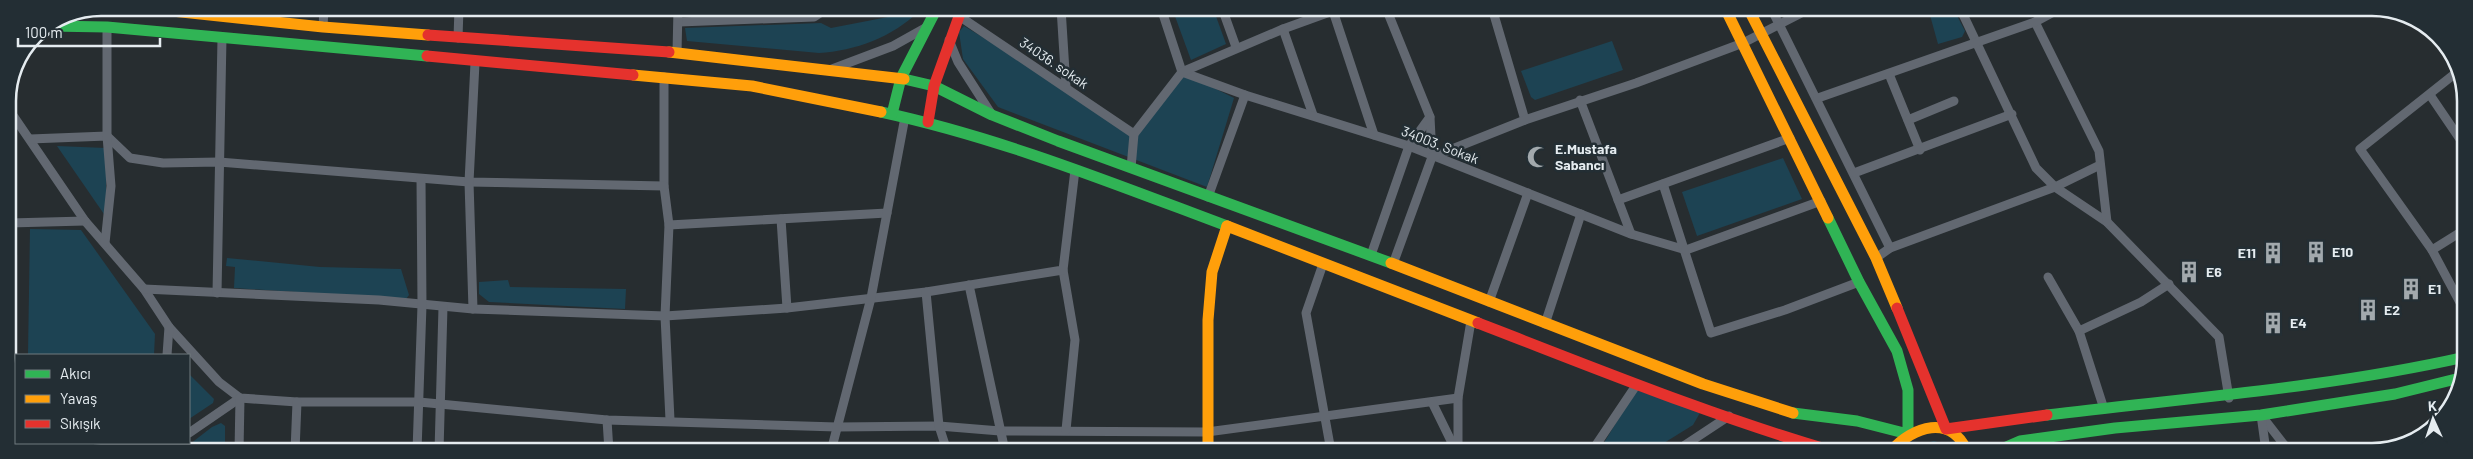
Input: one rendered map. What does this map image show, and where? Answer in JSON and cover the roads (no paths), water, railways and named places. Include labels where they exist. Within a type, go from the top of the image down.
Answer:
[{"type":"main road","points":[[227,16],[324,27],[677,54],[901,78],[934,86],[992,115],[1208,197],[1370,255],[1703,384],[1795,414],[1857,421],[1908,434]]},
{"type":"main road","points":[[892,114],[901,78],[932,16]]},
{"type":"main road","points":[[928,122],[934,86],[958,16]]},
{"type":"main road","points":[[1729,16],[1859,282],[1896,351],[1908,390],[1908,434]]},
{"type":"main road","points":[[1752,16],[1876,258],[1946,429],[1963,440],[1964,443]]},
{"type":"main road","points":[[63,26],[106,27],[475,62],[664,77],[790,92],[928,122],[1009,145],[1227,226],[1637,384],[1805,443]]},
{"type":"main road","points":[[1207,443],[1208,320],[1211,282],[1227,226]]},
{"type":"main road","points":[[1895,443],[1908,434],[1931,428],[1946,429],[2104,409],[2229,398],[2405,372],[2457,359]]},
{"type":"main road","points":[[2015,443],[2115,428],[2261,415],[2395,394],[2453,380]]},
{"type":"main road","points":[[1791,439],[1796,443]]},
{"type":"street","points":[[324,16],[324,27]]},
{"type":"street","points":[[458,38],[459,16]]},
{"type":"street","points":[[677,54],[679,16]]},
{"type":"street","points":[[679,22],[816,16]]},
{"type":"street","name":"34036. sokak","points":[[966,16],[1134,134]]},
{"type":"street","points":[[1062,16],[1066,87]]},
{"type":"street","points":[[1164,16],[1182,72]]},
{"type":"street","points":[[1225,16],[1236,47]]},
{"type":"street","points":[[1131,168],[1134,134],[1182,72],[1236,47],[1318,16]]},
{"type":"street","points":[[1339,16],[1374,135]]},
{"type":"street","points":[[1389,16],[1430,117],[1432,157],[1393,264]]},
{"type":"street","points":[[1494,16],[1525,120]]},
{"type":"street","points":[[1775,16],[1818,98],[1890,248]]},
{"type":"street","points":[[1432,157],[1525,120],[1580,100],[1636,83],[1742,43],[1796,16]]},
{"type":"street","points":[[1964,16],[1978,41],[2036,168],[2055,187],[2107,222],[2219,337],[2229,398]]},
{"type":"street","points":[[1818,98],[2036,22],[2047,16]]},
{"type":"street","points":[[2036,22],[2099,151],[2107,222]]},
{"type":"street","points":[[830,70],[892,46],[927,26]]},
{"type":"street","points":[[105,243],[111,186],[106,136],[106,27]]},
{"type":"street","points":[[1283,29],[1313,115]]},
{"type":"street","points":[[217,293],[222,38]]},
{"type":"street","points":[[949,39],[958,62],[992,115]]},
{"type":"street","points":[[474,309],[470,182],[475,62]]},
{"type":"street","name":"34003. Sokak","points":[[1182,72],[1245,95],[1409,146],[1432,157],[1631,234],[1686,250]]},
{"type":"street","points":[[1889,74],[1920,150]]},
{"type":"street","points":[[2452,76],[2360,149],[2432,250],[2457,297]]},
{"type":"street","points":[[664,77],[664,186],[669,225],[665,316],[670,420]]},
{"type":"street","points":[[1208,197],[1245,95]]},
{"type":"street","points":[[2430,95],[2457,135]]},
{"type":"street","points":[[1580,100],[1631,234]]},
{"type":"street","points":[[1908,120],[1954,101]]},
{"type":"street","points":[[1854,173],[1920,150],[2012,114]]},
{"type":"street","points":[[833,443],[871,298],[905,117]]},
{"type":"street","points":[[1370,255],[1409,146],[1430,117]]},
{"type":"street","points":[[16,119],[85,220],[144,289],[169,327],[219,382],[240,398],[297,402],[418,402],[607,420],[670,420],[837,427],[939,426],[1000,431],[1206,432],[1458,398]]},
{"type":"street","points":[[30,139],[106,136],[130,158],[163,163],[219,162],[470,182],[664,186]]},
{"type":"street","points":[[1618,200],[1790,138]]},
{"type":"street","points":[[1876,258],[1890,248],[2055,187],[2100,165]]},
{"type":"street","points":[[1066,430],[1075,340],[1063,270],[1075,170]]},
{"type":"street","points":[[417,443],[422,305],[421,179]]},
{"type":"street","points":[[1663,184],[1686,250],[1711,333],[1786,310],[1859,282]]},
{"type":"street","points":[[1489,302],[1528,193]]},
{"type":"street","points":[[1686,250],[1821,201]]},
{"type":"street","points":[[669,225],[887,214]]},
{"type":"street","points":[[1545,324],[1581,214]]},
{"type":"street","points":[[781,219],[787,308]]},
{"type":"street","points":[[16,223],[85,220]]},
{"type":"street","points":[[2432,250],[2457,234]]},
{"type":"street","points":[[1323,264],[1306,313],[1330,443]]},
{"type":"street","points":[[144,289],[379,300],[474,309],[665,316],[787,308],[926,292],[1063,270]]},
{"type":"street","points":[[2048,277],[2079,331],[2104,409]]},
{"type":"street","points":[[2079,331],[2140,302],[2169,284]]},
{"type":"street","points":[[969,285],[1003,443]]},
{"type":"street","points":[[926,292],[939,426],[944,443]]},
{"type":"street","points":[[439,443],[443,307]]},
{"type":"street","points":[[1457,443],[1458,398],[1471,321]]},
{"type":"street","points":[[167,354],[169,327]]},
{"type":"street","points":[[1597,443],[1637,384]]},
{"type":"street","points":[[190,432],[240,398]]},
{"type":"street","points":[[239,443],[240,398]]},
{"type":"street","points":[[295,443],[297,402]]},
{"type":"street","points":[[1432,402],[1453,443]]},
{"type":"street","points":[[2261,415],[2265,443]]},
{"type":"street","points":[[2261,415],[2282,443]]},
{"type":"street","points":[[1690,443],[1729,416]]},
{"type":"street","points":[[607,420],[608,443]]},
{"type":"place","name":"E.Mustafa Sabancı","points":[[1538,157]]},
{"type":"place","name":"E10","points":[[2316,252]]},
{"type":"place","name":"E11","points":[[2273,253]]},
{"type":"place","name":"E6","points":[[2189,272]]},
{"type":"place","name":"E1","points":[[2411,289]]},
{"type":"place","name":"E2","points":[[2368,310]]},
{"type":"place","name":"E4","points":[[2273,323]]}]
